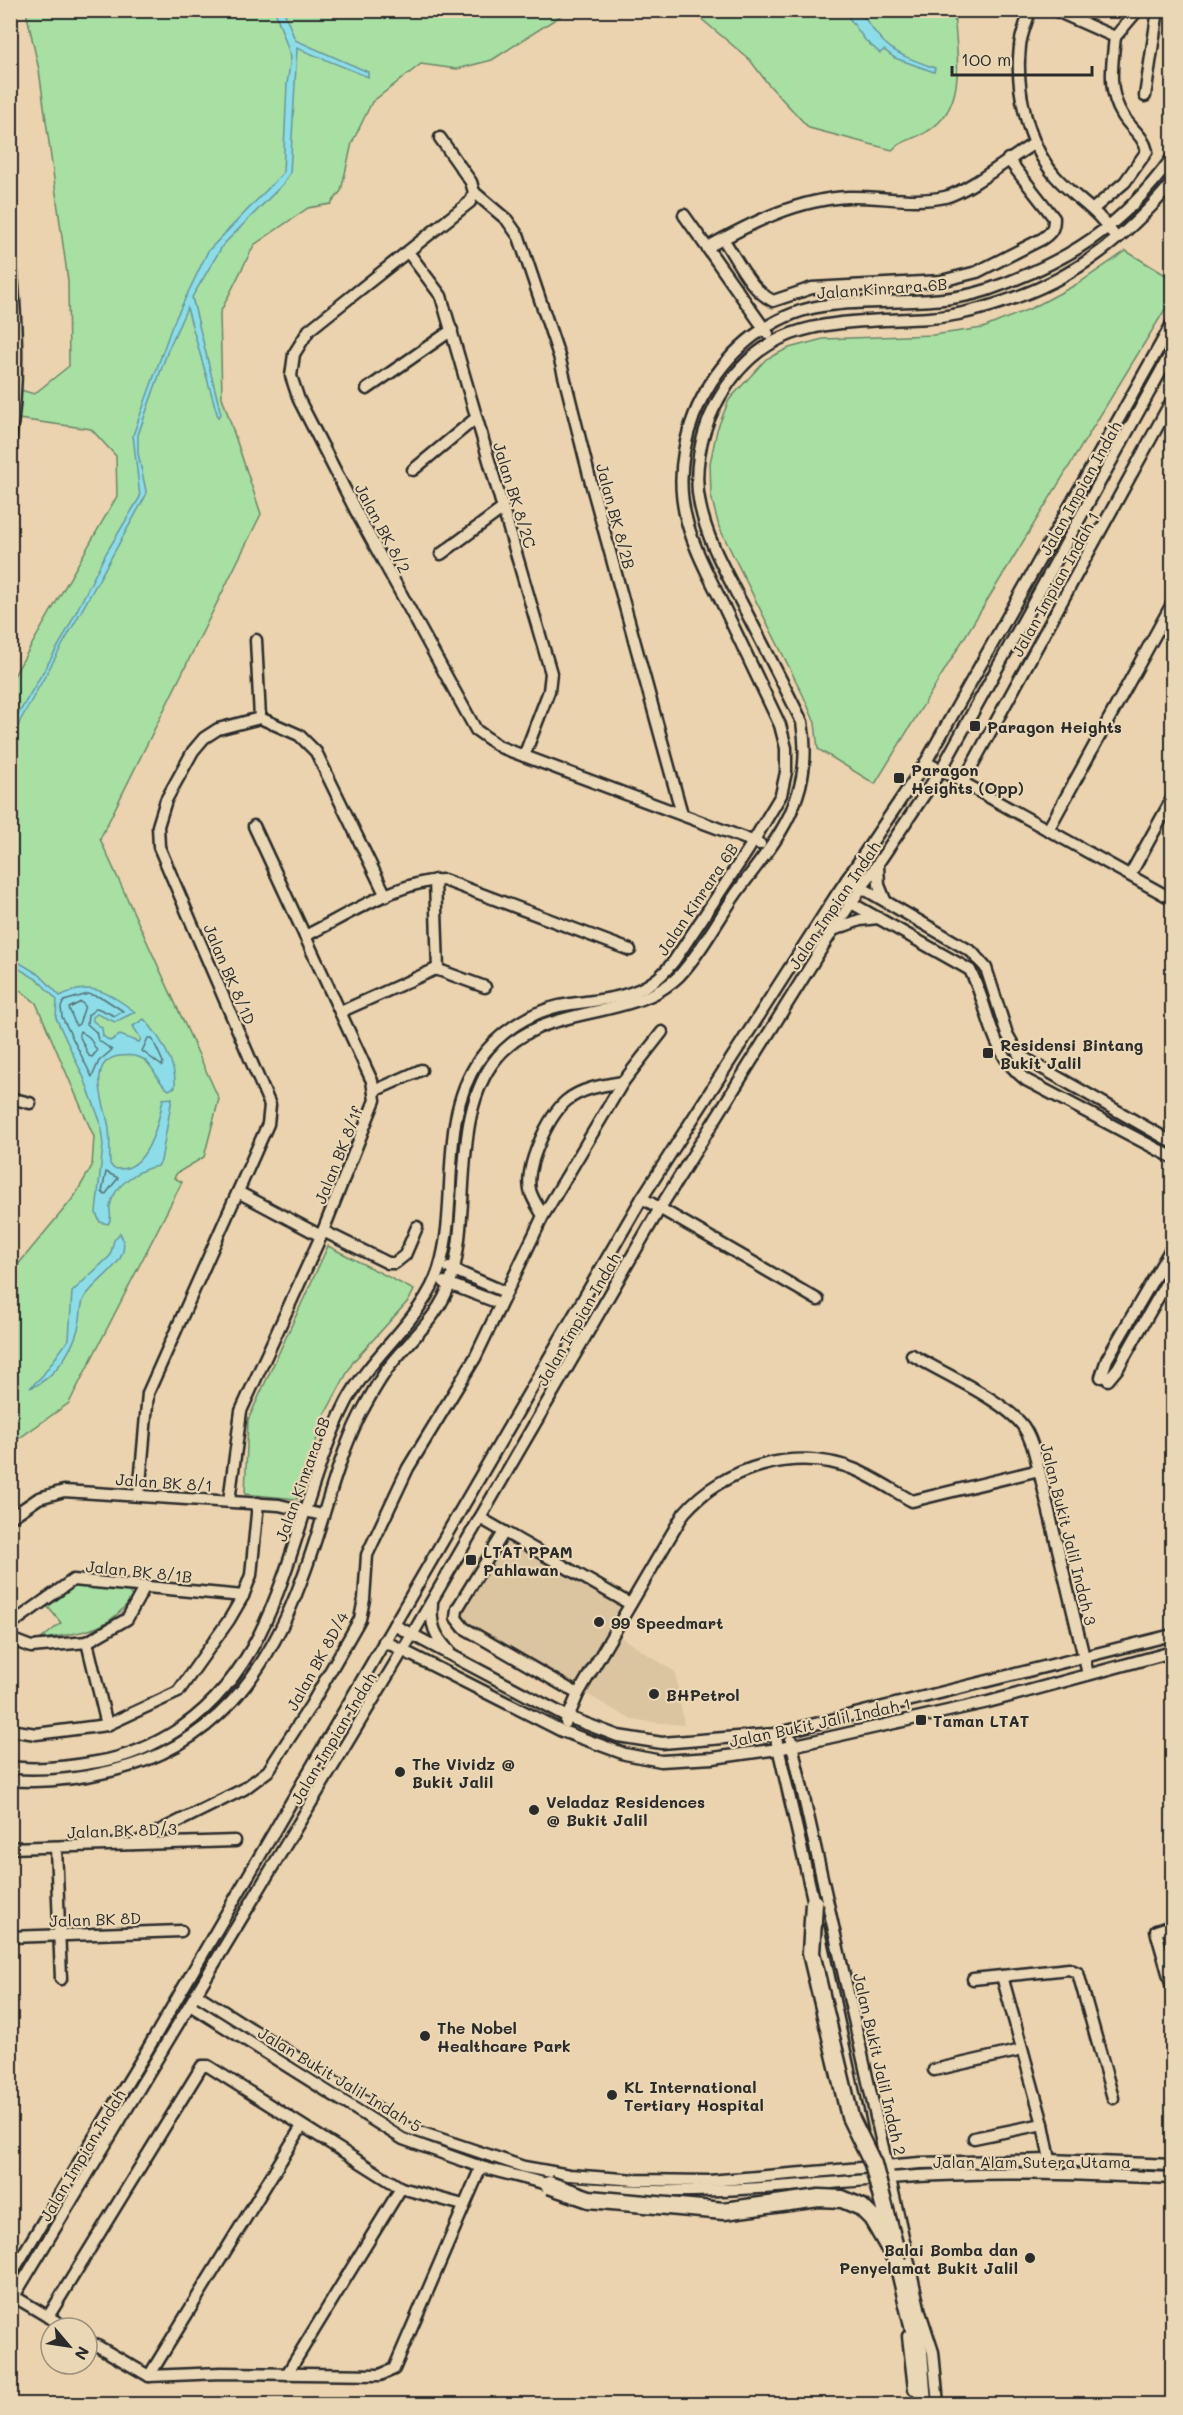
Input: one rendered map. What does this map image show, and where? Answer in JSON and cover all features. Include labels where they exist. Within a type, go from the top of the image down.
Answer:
[{"type":"highway","points":[[814,1903],[811,1953],[850,2117],[873,2164],[898,2263],[919,2351],[923,2404]]},
{"type":"highway","points":[[549,2186],[589,2199],[724,2211],[819,2198],[842,2199],[861,2207],[872,2218],[898,2263]]},
{"type":"street","points":[[1030,10],[1020,45],[1021,99],[1035,143],[1053,174],[1079,202],[1093,209],[1110,228],[1117,240]]},
{"type":"street","points":[[1054,10],[1115,37]]},
{"type":"street","points":[[1093,209],[1125,182],[1147,151],[1144,138],[1123,116],[1110,84],[1115,37],[1138,10]]},
{"type":"street","points":[[1145,96],[1158,10]]},
{"type":"street","points":[[440,138],[471,182],[474,192]]},
{"type":"street","points":[[708,247],[762,220],[795,207],[847,197],[900,199],[946,197],[1035,143]]},
{"type":"street","name":"Jalan Kinrara 6B","points":[[10,1767],[63,1767],[133,1754],[157,1744],[204,1711],[244,1663],[276,1599],[331,1435],[348,1400],[369,1366],[418,1311],[436,1280],[440,1265],[455,1120],[461,1094],[481,1057],[511,1028],[530,1017],[556,1007],[637,991],[654,982],[674,961],[755,840],[781,795],[786,772],[786,748],[780,725],[695,547],[682,499],[682,468],[693,414],[705,389],[737,351],[765,329],[801,311],[828,304],[932,302],[986,290],[1062,257],[1110,228],[1154,183],[1173,158]]},
{"type":"street","points":[[723,238],[753,284],[773,301],[812,288],[940,281],[977,272],[1042,239],[1050,233],[1054,226],[1054,218],[1025,185],[1008,159]]},
{"type":"street","name":"Jalan Kinrara 6B","points":[[10,1780],[65,1780],[137,1765],[166,1753],[204,1730],[237,1698],[266,1658],[302,1581],[339,1463],[361,1414],[387,1371],[444,1300],[454,1269],[472,1113],[476,1094],[494,1062],[524,1034],[561,1018],[608,1009],[651,996],[678,978],[760,861],[793,808],[807,753],[802,722],[712,545],[699,503],[699,456],[705,427],[721,394],[742,367],[773,342],[818,325],[891,318],[930,318],[972,311],[1009,300],[1066,274],[1117,240],[1173,183]]},
{"type":"street","name":"Jalan BK 8/2","points":[[474,192],[471,202],[309,330],[294,354],[291,376],[299,400],[360,519],[476,730],[500,747],[682,814]]},
{"type":"street","name":"Jalan BK 8/2B","points":[[474,192],[507,220],[519,237],[534,280],[559,356],[591,483],[682,814]]},
{"type":"street","points":[[684,215],[773,342]]},
{"type":"street","points":[[10,251],[17,399],[10,441]]},
{"type":"street","name":"Jalan BK 8/2C","points":[[408,252],[441,296],[550,673],[549,692],[524,756]]},
{"type":"street","name":"Jalan Impian Indah","points":[[10,2276],[146,2052],[642,1198],[837,894],[926,762],[1173,324]]},
{"type":"street","points":[[367,389],[452,330]]},
{"type":"street","name":"Jalan Impian Indah","points":[[13,2300],[403,1651],[660,1208],[833,930],[941,770],[1173,351]]},
{"type":"street","name":"Jalan Impian Indah 1","points":[[963,782],[1173,400]]},
{"type":"street","points":[[413,470],[476,418]]},
{"type":"street","points":[[441,554],[502,508]]},
{"type":"street","points":[[1048,830],[1173,604]]},
{"type":"street","points":[[256,640],[260,718],[299,735],[316,752],[386,896]]},
{"type":"street","name":"Jalan BK 8/1D","points":[[139,1495],[148,1393],[268,1124],[270,1105],[159,847],[158,826],[166,801],[193,752],[204,738],[218,729],[260,718]]},
{"type":"street","points":[[926,762],[1173,899]]},
{"type":"street","points":[[1130,875],[1173,800]]},
{"type":"street","points":[[682,814],[732,835],[755,840],[768,849]]},
{"type":"street","name":"Jalan BK 8/1f","points":[[229,1501],[241,1411],[322,1233],[375,1100],[372,1081],[254,826]]},
{"type":"street","points":[[732,835],[760,861]]},
{"type":"street","points":[[878,866],[879,885],[885,900]]},
{"type":"street","points":[[847,879],[885,900],[980,960],[986,968],[1007,1034],[1019,1055],[1173,1142]]},
{"type":"street","points":[[435,880],[438,970]]},
{"type":"street","points":[[304,936],[386,896],[435,880],[452,882],[630,950]]},
{"type":"street","points":[[837,894],[970,970],[978,986],[1001,1054],[1011,1068],[1026,1080],[1173,1157]]},
{"type":"street","points":[[833,930],[860,920],[878,918]]},
{"type":"street","points":[[340,1012],[438,970],[485,987]]},
{"type":"street","name":"Jalan BK 8D/4","points":[[133,1844],[244,1789],[268,1771],[360,1619],[364,1599],[367,1555],[408,1468],[475,1358],[543,1216],[623,1082],[662,1032]]},
{"type":"street","points":[[374,1091],[421,1070]]},
{"type":"street","points":[[543,1216],[530,1190],[531,1168],[543,1134],[566,1101],[594,1087],[623,1082]]},
{"type":"street","points":[[10,1098],[30,1103]]},
{"type":"street","points":[[238,1192],[388,1263],[395,1263],[405,1255],[417,1227]]},
{"type":"street","points":[[642,1198],[818,1300]]},
{"type":"street","points":[[1173,1247],[1109,1355],[1105,1379],[1121,1362],[1173,1273]]},
{"type":"street","points":[[440,1265],[505,1292]]},
{"type":"street","points":[[436,1280],[500,1303]]},
{"type":"street","name":"Jalan Bukit Jalil Indah 3","points":[[912,1355],[1013,1416],[1031,1442],[1088,1674]]},
{"type":"street","points":[[1109,1355],[1121,1362]]},
{"type":"street","points":[[562,1731],[578,1694],[630,1604],[684,1513],[699,1495],[749,1468],[792,1460],[827,1463],[855,1470],[912,1501],[1039,1470]]},
{"type":"street","name":"Jalan BK 8/1","points":[[10,1518],[39,1498],[64,1491],[258,1503],[322,1515]]},
{"type":"street","points":[[10,1730],[36,1734],[107,1725],[178,1692],[230,1620],[243,1596],[251,1575],[258,1503]]},
{"type":"street","points":[[480,1518],[630,1604]]},
{"type":"street","points":[[504,1532],[457,1609],[456,1618],[464,1628],[578,1694]]},
{"type":"street","name":"Jalan BK 8/1B","points":[[10,1625],[73,1580],[243,1596]]},
{"type":"street","points":[[10,1640],[31,1647],[87,1642],[127,1619],[145,1586]]},
{"type":"street","points":[[432,1600],[431,1617],[436,1635],[457,1660]]},
{"type":"street","name":"Jalan Bukit Jalil Indah 1","points":[[394,1625],[568,1717],[618,1736],[662,1743],[775,1734],[1173,1635]]},
{"type":"street","name":"Jalan Bukit Jalil Indah 1","points":[[384,1641],[562,1731],[625,1754],[660,1761],[713,1758],[778,1749],[988,1702],[1173,1652]]},
{"type":"street","points":[[87,1642],[107,1725]]},
{"type":"street","points":[[984,1683],[988,1702]]},
{"type":"street","name":"Jalan Bukit Jalil Indah 2","points":[[789,1730],[889,2165],[920,2312],[933,2352],[938,2404]]},
{"type":"street","name":"Jalan Bukit Jalil Indah 2","points":[[775,1734],[910,2348],[915,2404]]},
{"type":"street","name":"Jalan BK 8D/3","points":[[10,1848],[235,1841]]},
{"type":"street","points":[[56,1847],[61,1979]]},
{"type":"street","points":[[1173,1926],[1156,1931],[1173,1987]]},
{"type":"street","name":"Jalan BK 8D","points":[[10,1937],[181,1931]]},
{"type":"street","points":[[973,1979],[1069,1969],[1077,1973],[1113,2098]]},
{"type":"street","points":[[1002,1976],[1043,2124],[1051,2174]]},
{"type":"street","name":"Jalan Bukit Jalil Indah 5","points":[[196,1994],[408,2128],[524,2167],[569,2175],[636,2180],[709,2181],[871,2167]]},
{"type":"street","name":"Jalan Bukit Jalil Indah 5","points":[[190,2005],[403,2139],[481,2167],[549,2186],[618,2192],[722,2191],[873,2180]]},
{"type":"street","points":[[934,2070],[1022,2050]]},
{"type":"street","points":[[49,2316],[202,2066],[208,2066],[401,2188],[463,2205]]},
{"type":"street","points":[[974,2138],[1043,2124]]},
{"type":"street","points":[[149,2376],[302,2126]]},
{"type":"street","name":"Jalan Alam Sutera Utama","points":[[871,2167],[1050,2160],[1173,2165]]},
{"type":"street","points":[[1015,2175],[1016,2161]]},
{"type":"street","points":[[99,2347],[149,2376],[220,2373],[380,2375],[394,2369],[481,2167]]},
{"type":"street","name":"Jalan Alam Sutera Utama","points":[[873,2180],[1051,2174],[1173,2178]]},
{"type":"street","points":[[287,2374],[401,2188]]},
{"type":"street","points":[[13,2300],[46,2316]]},
{"type":"shaded area","points":[[505,1536],[625,1605],[611,1631],[675,1672],[684,1725],[632,1720],[468,1626],[460,1618],[462,1610]]},
{"type":"green space","points":[[26,11],[568,11],[492,60],[457,69],[421,64],[372,102],[352,143],[341,191],[331,204],[308,208],[254,245],[220,313],[222,397],[261,514],[100,839],[219,1099],[204,1157],[177,1173],[174,1178],[182,1182],[69,1403],[11,1444],[11,1273],[74,1197],[92,1166],[94,1137],[36,1003],[11,985],[11,681],[117,496],[116,456],[91,429],[11,418],[11,387],[34,394],[69,366],[68,281],[39,70]]},
{"type":"green space","points":[[692,11],[954,11],[957,76],[950,107],[941,120],[928,131],[892,150],[809,128],[768,84],[750,60]]},
{"type":"green space","points":[[1126,251],[1172,279],[1172,298],[875,784],[818,749],[815,723],[803,695],[719,527],[711,496],[710,463],[717,430],[729,400],[766,359],[789,348],[823,339],[933,335],[983,328],[1034,307],[1079,283]]},
{"type":"green space","points":[[328,1246],[414,1290],[409,1300],[353,1362],[325,1414],[297,1499],[245,1494],[248,1420]]},
{"type":"green space","points":[[76,1584],[128,1590],[132,1597],[123,1609],[103,1624],[81,1632],[41,1639],[61,1623],[48,1607]]},
{"type":"water","points":[[275,11],[284,11],[295,40],[368,72],[368,77],[297,48],[290,173],[284,183],[223,245],[192,297],[221,414],[218,417],[187,308],[168,350],[138,435],[138,453],[146,491],[145,497],[20,721],[11,747],[11,729],[16,718],[63,638],[105,555],[140,497],[133,435],[172,326],[208,251],[283,173],[287,84],[291,57]]},
{"type":"water","points":[[844,11],[860,11],[876,34],[891,48],[908,58],[935,68],[934,72],[895,58],[884,50],[880,53],[865,40]]},
{"type":"water","points":[[10,957],[40,975],[60,996],[81,989],[90,989],[117,999],[135,1012],[115,1022],[97,1014],[93,1017],[93,1021],[102,1028],[103,1036],[110,1041],[120,1035],[139,1042],[141,1039],[133,1026],[144,1019],[161,1041],[170,1060],[175,1087],[169,1090],[147,1062],[140,1058],[120,1056],[110,1059],[103,1065],[100,1084],[109,1128],[110,1164],[113,1168],[125,1169],[135,1164],[143,1156],[154,1133],[163,1099],[172,1098],[161,1161],[158,1166],[135,1174],[116,1191],[110,1206],[108,1224],[100,1222],[96,1213],[103,1145],[100,1121],[84,1078],[56,1018],[57,1000],[38,980],[11,964]]},
{"type":"water","points":[[120,1233],[124,1243],[123,1253],[118,1262],[83,1301],[78,1329],[66,1355],[54,1372],[30,1388],[43,1375],[69,1339],[72,1292],[110,1256],[114,1240]]},
{"type":"place","name":"Paragon Heights","points":[[975,726]]},
{"type":"place","name":"Paragon Heights (Opp)","points":[[899,778]]},
{"type":"place","name":"Residensi Bintang Bukit Jalil","points":[[988,1053]]},
{"type":"place","name":"LTAT PPAM Pahlawan","points":[[471,1560]]},
{"type":"place","name":"99 Speedmart","points":[[599,1622]]},
{"type":"place","name":"BHPetrol","points":[[654,1694]]},
{"type":"place","name":"Taman LTAT","points":[[921,1720]]},
{"type":"place","name":"The Vividz @ Bukit Jalil","points":[[400,1772]]},
{"type":"place","name":"Veladaz Residences @ Bukit Jalil","points":[[534,1810]]},
{"type":"place","name":"The Nobel Healthcare Park","points":[[425,2036]]},
{"type":"place","name":"KL International Tertiary Hospital","points":[[612,2095]]},
{"type":"place","name":"Balai Bomba dan Penyelamat Bukit Jalil","points":[[1030,2258]]}]
